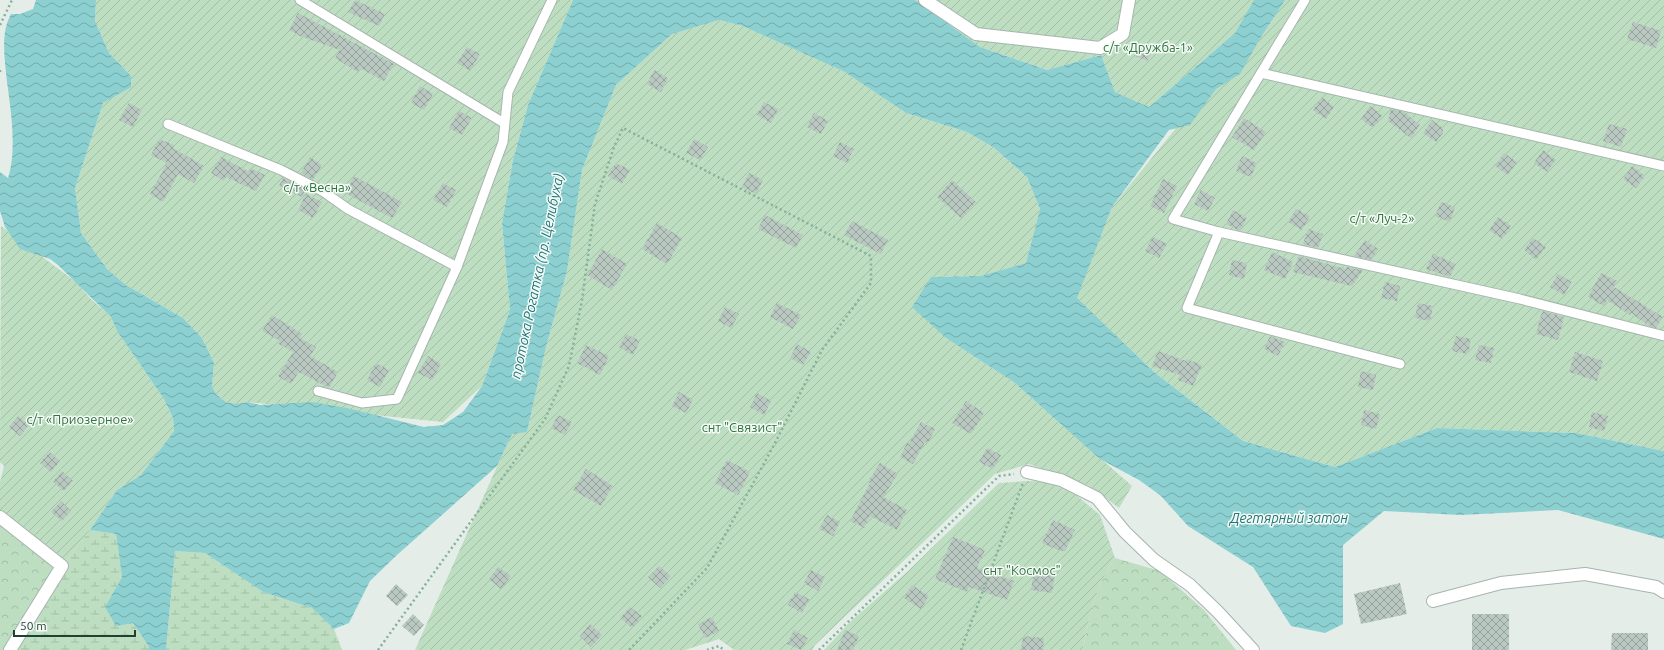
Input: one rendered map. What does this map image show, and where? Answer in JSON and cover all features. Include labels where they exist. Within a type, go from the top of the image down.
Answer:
[{"type":"street","points":[[925,0],[976,34],[1100,48],[1123,34],[1129,0]]},
{"type":"street","points":[[1027,472],[1061,480],[1097,498],[1125,532],[1154,560],[1190,585],[1218,612],[1252,650]]},
{"type":"street","points":[[0,517],[62,566],[10,650]]},
{"type":"street","points":[[1433,601],[1501,583],[1585,574],[1656,587],[1664,592]]},
{"type":"lane","points":[[300,0],[504,122]]},
{"type":"lane","points":[[318,392],[362,403],[397,399],[457,267],[503,142],[508,92],[552,0]]},
{"type":"lane","points":[[1305,0],[1174,219],[1219,232],[1520,299],[1664,336]]},
{"type":"lane","points":[[1261,73],[1664,166]]},
{"type":"lane","points":[[168,124],[281,170],[324,192],[348,209],[457,267]]},
{"type":"lane","points":[[1219,232],[1187,308],[1400,364]]},
{"type":"path","points":[[0,25],[12,0]]},
{"type":"path","points":[[378,650],[545,419],[568,366],[582,300],[594,204],[614,147],[623,128],[872,256],[870,283],[822,350],[774,445],[707,568],[629,650]]},
{"type":"path","points":[[819,650],[999,476],[1027,472],[961,650]]},
{"type":"path","points":[[707,650],[719,646],[724,650]]},
{"type":"green space","name":"с/т «Весна»","points":[[96,0],[573,0],[528,105],[513,160],[502,223],[510,310],[482,386],[443,422],[247,402],[237,404],[226,402],[217,395],[212,387],[214,363],[202,338],[183,318],[126,285],[107,269],[81,233],[75,188],[103,103],[131,76],[109,53],[95,21]]},
{"type":"green space","name":"с/т «Дружба-1»","points":[[915,0],[1257,0],[1235,33],[1149,107],[1115,92],[1101,55],[1047,70],[980,47]]},
{"type":"green space","name":"с/т «Луч-2»","points":[[1280,0],[1664,0],[1664,451],[1576,433],[1437,428],[1335,467],[1243,441],[1154,372],[1076,298],[1112,207]]},
{"type":"green space","name":"снт \"Связист\"","points":[[719,20],[743,26],[787,44],[843,71],[906,113],[967,132],[993,147],[1027,177],[1040,209],[1026,263],[982,276],[931,277],[946,338],[1015,383],[1132,486],[1119,508],[1090,486],[1029,464],[995,474],[815,645],[812,650],[734,650],[719,639],[685,650],[415,650],[512,433],[527,432],[546,347],[567,271],[582,170],[616,85],[672,34]]},
{"type":"green space","name":"с/т «Приозерное»","points":[[1,226],[76,282],[90,298],[111,317],[117,331],[164,399],[173,418],[174,431],[141,475],[117,490],[90,530],[62,566],[0,518],[0,482],[4,466],[0,462]]},
{"type":"green space","name":"снт \"Космос\"","points":[[1028,481],[1048,482],[1076,495],[1100,515],[1115,558],[1108,568],[1098,590],[1083,650],[824,650],[850,622],[908,571],[999,483]]},
{"type":"green space","points":[[0,518],[62,566],[10,650],[0,650]]},
{"type":"green space","points":[[90,530],[116,534],[122,577],[105,607],[133,623],[149,647],[148,650],[10,650],[62,566]]},
{"type":"green space","points":[[175,551],[205,553],[263,592],[312,608],[334,629],[342,650],[166,650]]},
{"type":"green space","points":[[1115,558],[1160,571],[1204,610],[1236,650],[1083,650],[1098,590],[1108,568]]},
{"type":"water","points":[[36,0],[96,0],[95,21],[109,53],[131,76],[131,87],[103,103],[75,188],[81,233],[107,269],[126,285],[183,318],[202,338],[214,363],[212,387],[217,395],[226,402],[237,404],[247,402],[260,405],[312,402],[347,408],[424,427],[443,425],[463,412],[482,386],[510,310],[502,223],[513,160],[528,105],[573,0],[915,0],[980,47],[1047,70],[1101,55],[1115,92],[1149,107],[1235,33],[1254,0],[1285,0],[1261,37],[1240,74],[1216,89],[1190,125],[1169,130],[1112,207],[1077,298],[1154,372],[1243,441],[1335,467],[1437,428],[1576,433],[1664,451],[1664,539],[1558,510],[1461,515],[1384,511],[1343,545],[1343,624],[1325,633],[1291,626],[1253,567],[1188,526],[1160,495],[1139,480],[1100,459],[1015,383],[946,338],[912,307],[931,277],[981,276],[1026,263],[1040,209],[1027,177],[993,147],[967,132],[906,113],[843,71],[743,26],[719,20],[672,34],[616,85],[582,170],[567,271],[546,347],[527,432],[512,434],[497,466],[370,581],[349,623],[334,629],[312,608],[263,592],[205,553],[175,551],[166,650],[148,650],[149,647],[133,623],[116,626],[105,607],[122,577],[116,534],[90,530],[117,490],[141,475],[174,431],[173,418],[164,399],[117,331],[111,317],[50,259],[20,249],[5,227],[0,211],[0,172],[8,178],[11,167],[13,143],[4,56],[5,30],[11,14],[20,14],[33,9]]},
{"type":"building","points":[[355,0],[385,14],[379,26],[348,12]]},
{"type":"building","points":[[298,13],[394,64],[384,81],[360,68],[358,72],[335,58],[340,50],[300,36],[289,30]]},
{"type":"building","points":[[1633,22],[1661,31],[1656,48],[1627,39]]},
{"type":"building","points":[[1142,43],[1153,49],[1147,61],[1135,56]]},
{"type":"building","points":[[467,47],[480,54],[470,71],[457,63]]},
{"type":"building","points":[[654,70],[668,78],[661,92],[647,84]]},
{"type":"building","points":[[420,86],[433,94],[424,110],[411,103]]},
{"type":"building","points":[[1322,97],[1334,107],[1326,119],[1313,110]]},
{"type":"building","points":[[764,102],[778,109],[771,123],[757,115]]},
{"type":"building","points":[[129,103],[142,110],[133,127],[119,120]]},
{"type":"building","points":[[1370,106],[1382,115],[1373,128],[1361,119]]},
{"type":"building","points":[[1391,109],[1404,112],[1420,125],[1411,138],[1388,121]]},
{"type":"building","points":[[459,111],[472,118],[462,135],[449,128]]},
{"type":"building","points":[[814,113],[828,121],[821,134],[807,127]]},
{"type":"building","points":[[1244,118],[1266,132],[1254,150],[1232,137]]},
{"type":"building","points":[[1432,120],[1443,128],[1443,133],[1436,142],[1423,133]]},
{"type":"building","points":[[1609,124],[1627,129],[1621,147],[1603,141]]},
{"type":"building","points":[[159,139],[174,145],[173,148],[204,166],[194,183],[178,174],[163,202],[150,194],[167,163],[151,155]]},
{"type":"building","points":[[694,139],[708,147],[700,160],[686,153]]},
{"type":"building","points":[[840,142],[854,149],[847,163],[833,156]]},
{"type":"building","points":[[1543,150],[1556,160],[1547,172],[1534,163]]},
{"type":"building","points":[[1504,153],[1517,162],[1508,175],[1495,166]]},
{"type":"building","points":[[1242,156],[1257,163],[1251,177],[1236,171]]},
{"type":"building","points":[[221,157],[249,172],[250,168],[265,175],[256,191],[226,177],[224,181],[211,173]]},
{"type":"building","points":[[310,157],[322,165],[313,180],[301,173]]},
{"type":"building","points":[[616,163],[630,170],[622,184],[608,176]]},
{"type":"building","points":[[1632,166],[1645,176],[1636,188],[1623,179]]},
{"type":"building","points":[[749,173],[763,180],[756,194],[742,187]]},
{"type":"building","points":[[354,176],[402,202],[392,218],[345,193]]},
{"type":"building","points":[[283,178],[307,190],[302,197],[279,186]]},
{"type":"building","points":[[1163,179],[1177,186],[1164,213],[1150,206]]},
{"type":"building","points":[[952,180],[976,202],[961,218],[937,197]]},
{"type":"building","points":[[443,183],[456,190],[447,207],[433,200]]},
{"type":"building","points":[[1201,190],[1215,198],[1208,211],[1194,204]]},
{"type":"building","points":[[306,194],[322,202],[313,218],[298,210]]},
{"type":"building","points":[[1441,202],[1455,207],[1450,222],[1435,216]]},
{"type":"building","points":[[1296,209],[1310,216],[1302,230],[1288,222]]},
{"type":"building","points":[[1233,210],[1247,218],[1240,231],[1226,224]]},
{"type":"building","points":[[765,215],[803,235],[796,248],[758,229]]},
{"type":"building","points":[[1498,217],[1511,226],[1502,239],[1489,230]]},
{"type":"building","points":[[852,221],[888,240],[881,254],[844,235]]},
{"type":"building","points":[[657,223],[682,238],[667,264],[642,249]]},
{"type":"building","points":[[1308,229],[1323,234],[1318,248],[1303,244]]},
{"type":"building","points":[[1153,237],[1167,244],[1159,258],[1145,251]]},
{"type":"building","points":[[1533,238],[1546,247],[1536,260],[1524,250]]},
{"type":"building","points":[[1365,240],[1378,249],[1371,260],[1354,256]]},
{"type":"building","points":[[602,249],[627,264],[612,290],[587,275]]},
{"type":"building","points":[[1272,252],[1293,262],[1285,279],[1264,270]]},
{"type":"building","points":[[1433,254],[1456,264],[1450,277],[1426,269]]},
{"type":"building","points":[[1299,256],[1345,269],[1347,267],[1363,270],[1352,286],[1293,272]]},
{"type":"building","points":[[1232,260],[1247,263],[1244,279],[1229,275]]},
{"type":"building","points":[[1601,273],[1617,281],[1614,287],[1663,317],[1656,328],[1649,326],[1631,313],[1630,315],[1607,300],[1604,306],[1588,297]]},
{"type":"building","points":[[1558,274],[1572,282],[1564,295],[1550,287]]},
{"type":"building","points":[[1385,282],[1400,286],[1397,301],[1381,298]]},
{"type":"building","points":[[777,303],[801,315],[793,329],[770,317]]},
{"type":"building","points":[[1418,303],[1433,306],[1430,321],[1415,318]]},
{"type":"building","points":[[725,307],[739,314],[731,328],[718,321]]},
{"type":"building","points":[[1542,311],[1564,317],[1558,340],[1536,334]]},
{"type":"building","points":[[272,315],[302,334],[300,338],[316,347],[310,356],[338,372],[329,388],[299,372],[291,384],[278,376],[293,352],[279,344],[280,341],[262,331]]},
{"type":"building","points":[[626,334],[640,341],[633,355],[619,347]]},
{"type":"building","points":[[1270,336],[1285,342],[1278,356],[1264,349]]},
{"type":"building","points":[[1456,336],[1471,339],[1468,354],[1452,351]]},
{"type":"building","points":[[797,344],[811,352],[803,365],[790,358]]},
{"type":"building","points":[[586,345],[609,356],[600,375],[577,363]]},
{"type":"building","points":[[1479,345],[1494,348],[1491,363],[1475,360]]},
{"type":"building","points":[[1158,351],[1202,365],[1193,386],[1178,380],[1180,375],[1152,366]]},
{"type":"building","points":[[1575,352],[1603,361],[1597,381],[1569,372]]},
{"type":"building","points":[[428,356],[441,364],[432,380],[418,373]]},
{"type":"building","points":[[376,363],[389,370],[380,387],[367,380]]},
{"type":"building","points":[[1361,371],[1376,375],[1373,390],[1358,387]]},
{"type":"building","points":[[679,392],[693,400],[686,413],[672,406]]},
{"type":"building","points":[[757,393],[771,401],[764,415],[750,407]]},
{"type":"building","points":[[966,401],[984,413],[971,434],[952,423]]},
{"type":"building","points":[[1364,410],[1380,414],[1376,429],[1361,425]]},
{"type":"building","points":[[1592,412],[1608,416],[1604,431],[1589,427]]},
{"type":"building","points":[[558,415],[572,422],[565,435],[551,428]]},
{"type":"building","points":[[18,416],[29,425],[20,436],[9,427]]},
{"type":"building","points":[[921,422],[935,429],[928,443],[925,442],[913,464],[900,457],[907,443],[909,444]]},
{"type":"building","points":[[987,448],[1001,455],[993,469],[979,462]]},
{"type":"building","points":[[50,452],[60,461],[51,472],[40,463]]},
{"type":"building","points":[[727,460],[750,472],[738,495],[715,483]]},
{"type":"building","points":[[880,463],[898,474],[883,497],[907,510],[897,530],[870,516],[864,528],[850,521],[870,483],[868,482]]},
{"type":"building","points":[[586,469],[613,486],[601,506],[573,490]]},
{"type":"building","points":[[62,471],[73,481],[64,491],[53,482]]},
{"type":"building","points":[[61,501],[71,511],[62,521],[51,512]]},
{"type":"building","points":[[827,515],[840,522],[833,536],[819,529]]},
{"type":"building","points":[[1053,520],[1075,530],[1065,551],[1060,551],[1042,543]]},
{"type":"building","points":[[953,537],[985,550],[977,568],[1014,581],[1007,600],[969,587],[967,592],[935,579]]},
{"type":"building","points":[[659,566],[671,576],[660,588],[648,577]]},
{"type":"building","points":[[498,567],[511,576],[501,589],[489,579]]},
{"type":"building","points":[[811,570],[825,577],[818,591],[804,583]]},
{"type":"building","points":[[1034,570],[1055,573],[1052,593],[1031,590]]},
{"type":"building","points":[[1400,583],[1407,614],[1361,624],[1354,594]]},
{"type":"building","points":[[396,584],[408,595],[397,606],[386,596]]},
{"type":"building","points":[[912,585],[929,596],[921,609],[904,598]]},
{"type":"building","points":[[795,592],[809,599],[802,613],[788,605]]},
{"type":"building","points":[[630,607],[642,616],[632,628],[620,618]]},
{"type":"building","points":[[413,614],[424,625],[414,636],[402,626]]},
{"type":"building","points":[[1472,614],[1509,614],[1509,650],[1472,650]]},
{"type":"building","points":[[712,617],[719,631],[705,638],[698,624]]},
{"type":"building","points":[[590,624],[602,635],[591,647],[580,636]]},
{"type":"building","points":[[794,630],[808,638],[801,650],[787,644]]},
{"type":"building","points":[[845,630],[859,636],[853,650],[837,650]]},
{"type":"building","points":[[1612,633],[1648,633],[1648,650],[1611,650]]},
{"type":"building","points":[[1023,636],[1044,638],[1043,650],[1021,650]]},
{"type":"water label","name":"протока Рогатка (пр. Целибуха)","points":[[537,276]]},
{"type":"water label","name":"Дегтярный затон","points":[[1289,518]]}]
